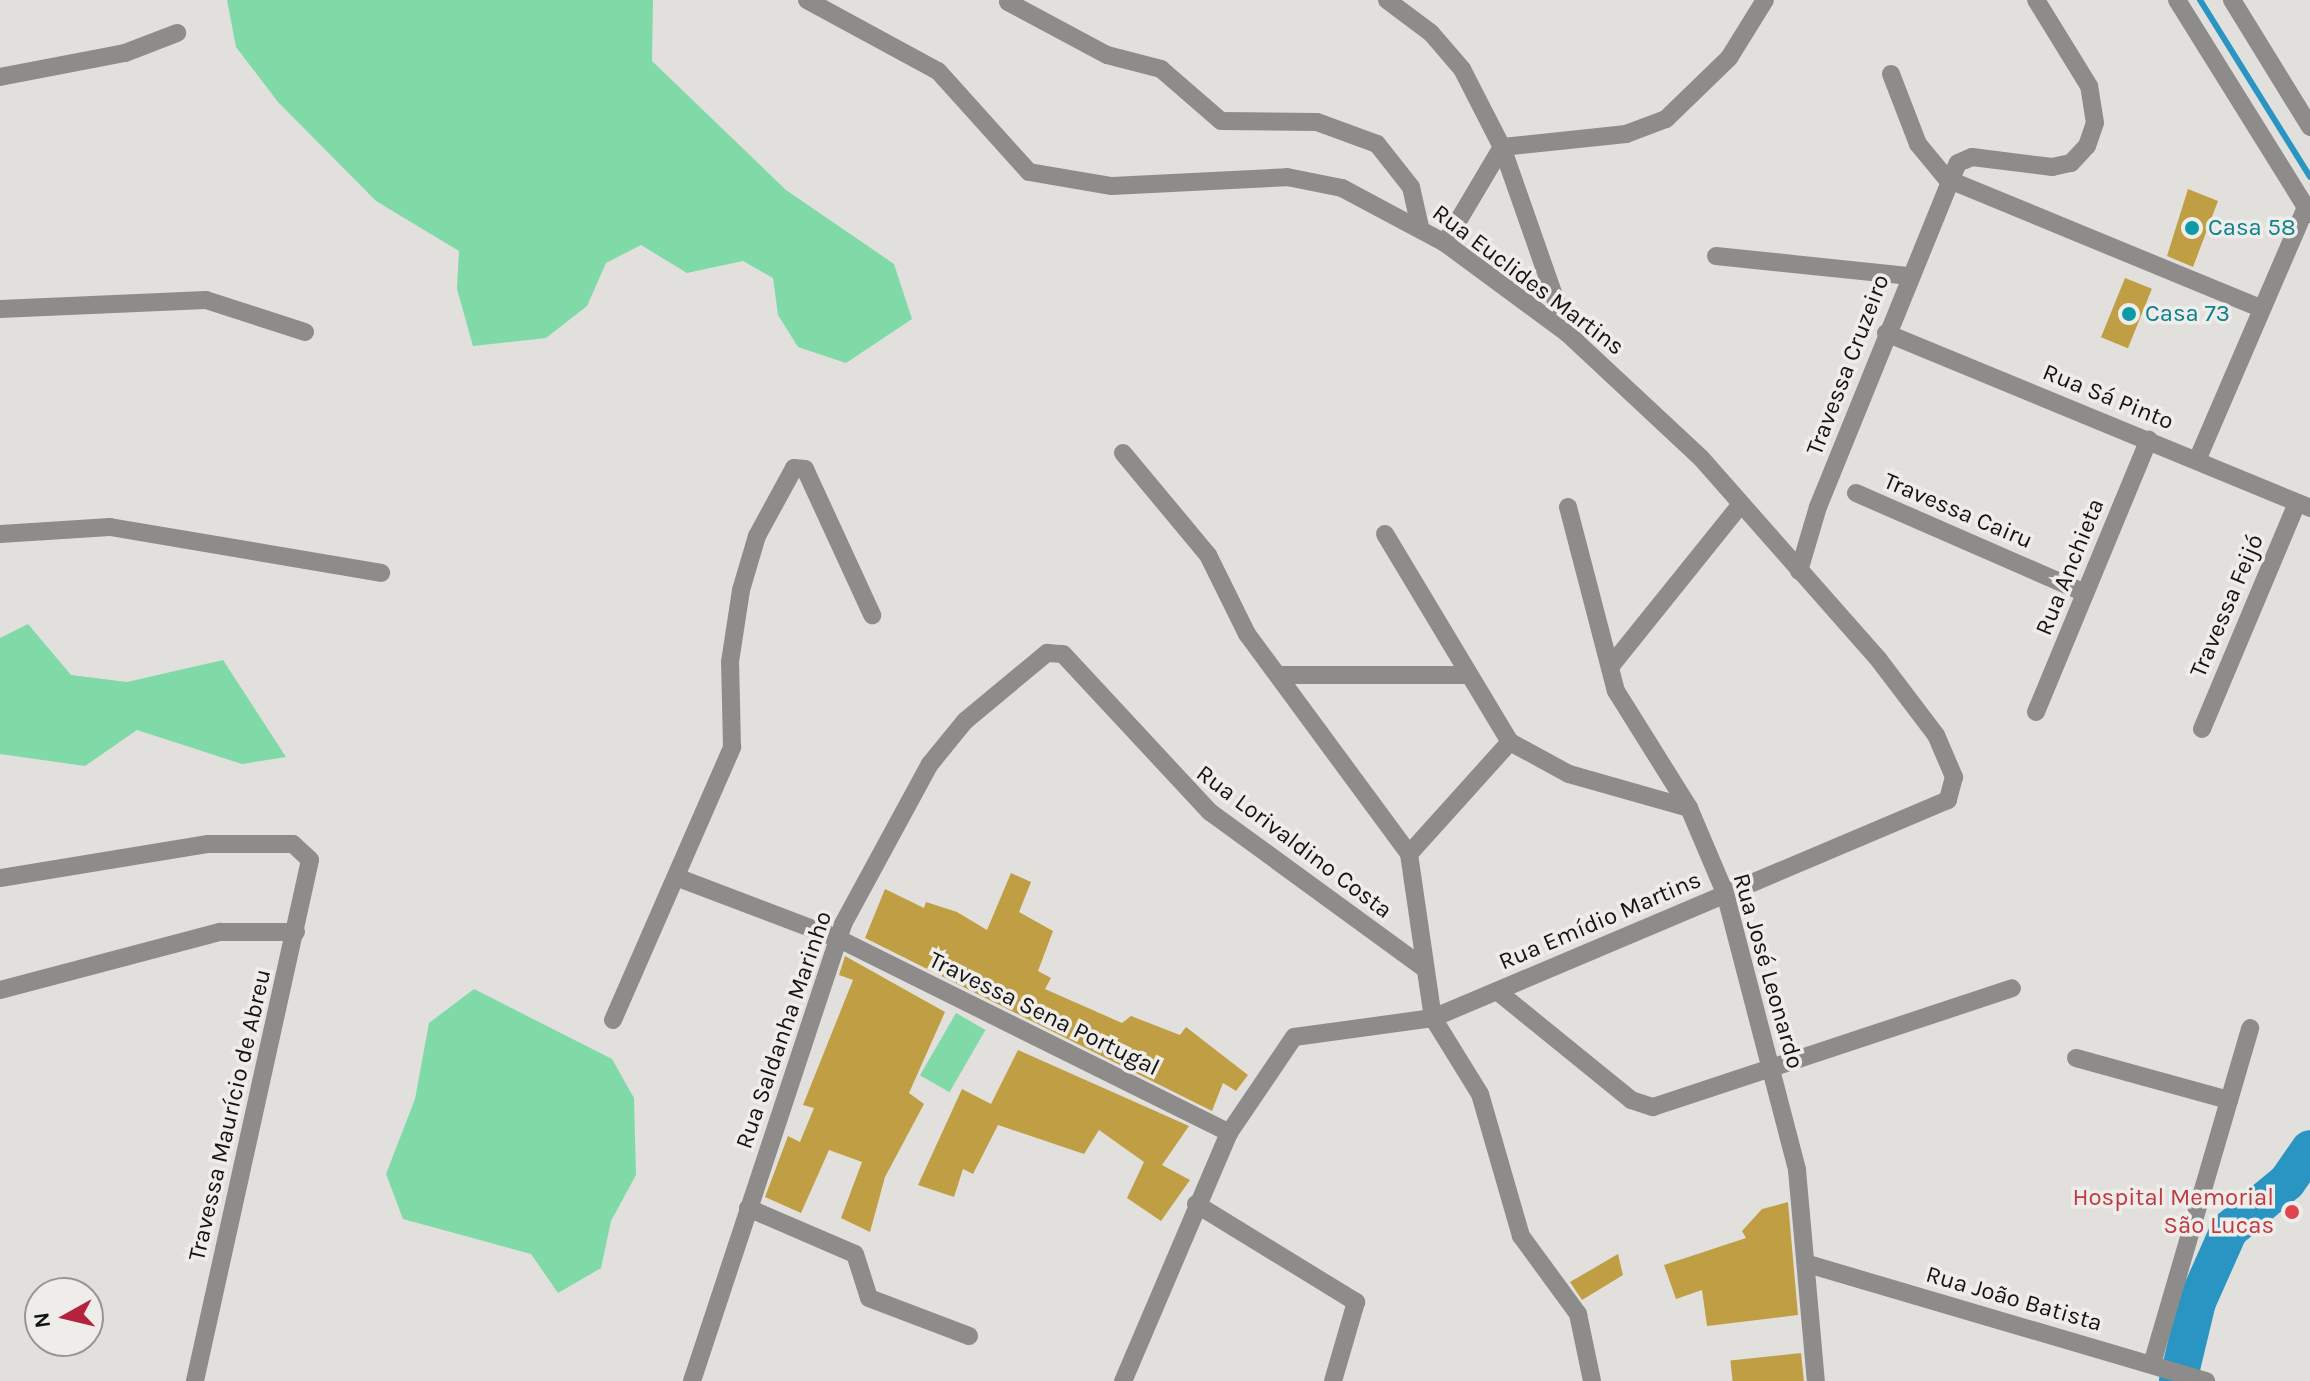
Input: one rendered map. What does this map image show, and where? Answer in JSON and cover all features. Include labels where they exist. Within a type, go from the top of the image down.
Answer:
[{"type":"street","name":"Rua Euclides Martins","points":[[807,0],[938,71],[1029,172],[1080,186],[1287,177],[1342,188],[1445,243],[1567,333],[1741,504],[1936,735],[1956,786]]},
{"type":"street","points":[[1387,0],[1431,33],[1462,69],[1502,147],[1567,333]]},
{"type":"street","points":[[1502,147],[1626,134],[1666,119],[1729,58],[1765,0]]},
{"type":"street","points":[[1947,179],[1972,157],[2052,167],[2071,163],[2087,146],[2095,123],[2089,86],[2036,0]]},
{"type":"street","points":[[2177,0],[2308,211],[2260,308],[2198,458]]},
{"type":"street","points":[[2232,0],[2310,127]]},
{"type":"street","points":[[1008,2],[1107,55],[1161,69],[1221,121],[1317,122],[1377,144],[1411,187],[1420,227]]},
{"type":"street","points":[[0,77],[125,53],[177,33]]},
{"type":"street","points":[[1891,74],[1918,144],[1947,179],[2260,308]]},
{"type":"street","points":[[1445,243],[1502,147]]},
{"type":"street","name":"Travessa Cruzeiro","points":[[1799,571],[1886,333],[1947,179]]},
{"type":"street","points":[[1716,256],[1908,276]]},
{"type":"street","points":[[0,309],[206,300],[305,332]]},
{"type":"street","name":"Rua Sá Pinto","points":[[1886,333],[2198,458],[2304,505]]},
{"type":"street","name":"Rua Anchieta","points":[[2036,712],[2149,439]]},
{"type":"street","points":[[1123,453],[1208,555],[1247,634],[1409,854],[1433,1018],[1480,1094],[1521,1236],[1578,1314],[1592,1381]]},
{"type":"street","points":[[613,1020],[676,877],[735,731],[730,662],[741,590],[757,536],[794,468],[805,469],[872,615]]},
{"type":"street","name":"Travessa Cairu","points":[[1856,493],[2085,593]]},
{"type":"street","points":[[1610,667],[1741,504]]},
{"type":"street","name":"Travessa Feijó","points":[[2202,729],[2304,505]]},
{"type":"street","name":"Rua José Leonardo","points":[[1568,507],[1610,667],[1639,735],[1689,808],[1725,893],[1797,1170],[1808,1264],[1816,1381]]},
{"type":"street","points":[[0,534],[110,527],[381,573]]},
{"type":"street","points":[[1385,534],[1510,742],[1569,774],[1689,808]]},
{"type":"street","name":"Rua Lorivaldino Costa","points":[[1041,656],[1063,654],[1199,802],[1424,968]]},
{"type":"street","name":"Rua Saldanha Marinho","points":[[692,1381],[837,938],[930,764],[965,721],[1041,656]]},
{"type":"street","points":[[1280,675],[1469,675]]},
{"type":"street","points":[[1409,854],[1510,742]]},
{"type":"street","name":"Rua Emídio Martins","points":[[1123,1381],[1196,1204],[1229,1133],[1294,1037],[1433,1018],[1948,800],[1956,786]]},
{"type":"street","name":"Travessa Maurício de Abreu","points":[[0,878],[208,844],[293,844],[310,860],[195,1381]]},
{"type":"street","name":"Travessa Sena Portugal","points":[[676,877],[837,938],[1229,1133]]},
{"type":"street","points":[[0,990],[220,932],[296,932]]},
{"type":"street","points":[[1497,991],[1641,1106],[1669,1103],[2012,988]]},
{"type":"street","points":[[2152,1364],[2250,1028]]},
{"type":"street","points":[[2076,1058],[2229,1100]]},
{"type":"street","points":[[1196,1204],[1356,1302],[1333,1381]]},
{"type":"street","points":[[748,1208],[855,1254],[869,1298],[969,1336]]},
{"type":"street","name":"Rua João Batista","points":[[1808,1264],[2206,1381]]},
{"type":"green space","points":[[227,0],[653,0],[652,61],[786,190],[894,264],[912,319],[846,363],[798,347],[778,315],[773,278],[743,261],[687,273],[641,245],[606,263],[587,306],[546,338],[473,346],[457,289],[459,251],[376,201],[278,102],[236,47]]},
{"type":"green space","points":[[28,624],[71,675],[127,682],[223,660],[286,757],[242,764],[137,730],[85,766],[0,754],[0,638]]},
{"type":"green space","points":[[474,989],[612,1059],[634,1098],[636,1175],[611,1221],[601,1268],[558,1293],[531,1254],[403,1219],[386,1174],[415,1099],[429,1023]]},
{"type":"green space","points":[[956,1013],[985,1030],[949,1092],[920,1075]]},
{"type":"building","name":"Casa 58","points":[[2188,189],[2218,201],[2193,267],[2167,256]]},
{"type":"building","name":"Casa 73","points":[[2125,278],[2152,289],[2128,348],[2101,337]]},
{"type":"building","points":[[1011,873],[1031,882],[1019,912],[1053,931],[1038,971],[1051,978],[1045,989],[1122,1023],[1131,1016],[1180,1035],[1186,1027],[1248,1075],[1236,1091],[1223,1083],[1212,1111],[865,938],[885,889],[924,908],[926,902],[957,912],[987,930]]},
{"type":"building","points":[[845,956],[945,1012],[909,1093],[924,1104],[885,1177],[870,1232],[841,1218],[862,1162],[829,1150],[801,1213],[765,1197],[788,1136],[800,1142],[814,1108],[803,1105],[853,980],[839,975]]},
{"type":"building","points":[[1018,1050],[1189,1126],[1162,1165],[1190,1180],[1161,1221],[1127,1198],[1144,1162],[1099,1130],[1084,1154],[998,1125],[973,1174],[963,1169],[954,1197],[918,1185],[962,1089],[991,1104]]},
{"type":"building","points":[[1788,1202],[1798,1315],[1707,1326],[1702,1290],[1676,1299],[1664,1265],[1746,1238],[1742,1231],[1762,1209]]},
{"type":"building","points":[[1618,1254],[1623,1275],[1582,1300],[1570,1282]]},
{"type":"building","points":[[1801,1353],[1804,1381],[1733,1381],[1730,1360]]},
{"type":"waterway","points":[[2200,0],[2310,177]]},
{"type":"waterway","points":[[2178,1381],[2197,1302],[2229,1230],[2287,1182],[2310,1149]]},
{"type":"place","name":"Casa 58","points":[[2192,228]]},
{"type":"place","name":"Casa 73","points":[[2129,314]]},
{"type":"place","name":"Hospital Memorial São Lucas","points":[[2292,1212]]}]
